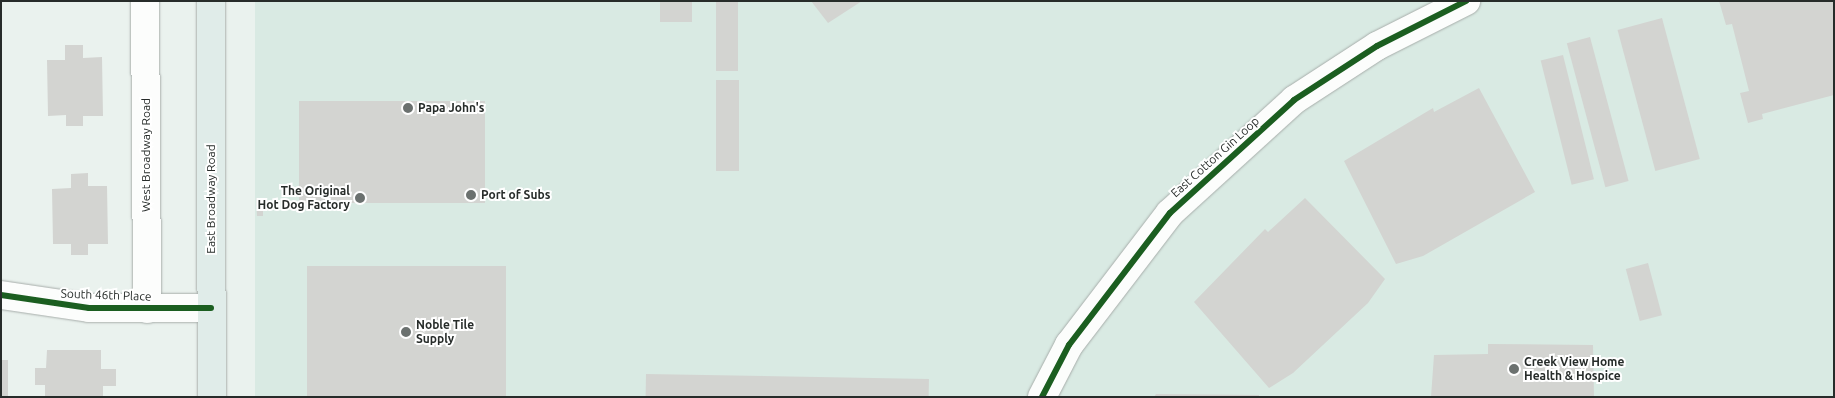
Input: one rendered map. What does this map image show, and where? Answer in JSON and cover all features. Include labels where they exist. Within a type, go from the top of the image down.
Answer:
[{"type":"main road","name":"East Broadway Road","points":[[211,1],[212,397]]},
{"type":"street","name":"West Broadway Road","points":[[146,1],[147,309]]},
{"type":"street","name":"East Cotton Gin Loop","points":[[1042,397],[1069,346],[1170,213],[1294,100],[1377,46],[1466,1]]},
{"type":"street","name":"South 46th Place","points":[[1,295],[55,305],[147,309],[211,308]]},
{"type":"shaded area","points":[[255,1],[1834,1],[1834,397],[255,397]]},
{"type":"building","points":[[660,1],[692,1],[692,22],[660,22]]},
{"type":"building","points":[[716,1],[738,1],[738,71],[716,71]]},
{"type":"building","points":[[811,1],[862,1],[828,23]]},
{"type":"building","points":[[1719,1],[1834,1],[1834,95],[1762,114],[1763,119],[1748,123],[1740,93],[1749,91],[1732,24],[1726,25]]},
{"type":"building","points":[[1662,18],[1700,159],[1655,171],[1618,30]]},
{"type":"building","points":[[1590,37],[1629,181],[1605,187],[1567,43]]},
{"type":"building","points":[[65,45],[83,45],[83,58],[102,57],[103,116],[83,116],[83,126],[66,126],[66,115],[48,116],[47,60],[65,60]]},
{"type":"building","points":[[1563,55],[1594,179],[1572,185],[1541,61]]},
{"type":"building","points":[[716,80],[739,80],[739,171],[716,171]]},
{"type":"building","points":[[1479,88],[1535,192],[1423,256],[1396,264],[1344,161],[1433,108],[1434,112]]},
{"type":"building","points":[[299,101],[485,101],[485,203],[299,203]]},
{"type":"building","points":[[88,173],[88,186],[107,186],[108,244],[88,244],[88,255],[71,255],[71,244],[53,244],[52,189],[71,188],[71,174]]},
{"type":"building","points":[[256,198],[263,198],[263,216],[257,216]]},
{"type":"building","points":[[1305,198],[1385,279],[1368,303],[1293,373],[1269,388],[1194,302],[1265,229],[1268,232]]},
{"type":"building","points":[[1648,263],[1662,315],[1640,321],[1626,269]]},
{"type":"building","name":"Noble Tile Supply","points":[[307,266],[506,266],[506,397],[307,397]]},
{"type":"building","name":"Creek View Home Health & Hospice","points":[[1488,344],[1593,345],[1594,397],[1431,397],[1434,355],[1488,354]]},
{"type":"building","points":[[47,350],[101,350],[101,369],[116,369],[116,386],[103,386],[103,397],[45,397],[45,385],[35,385],[35,368],[46,368]]},
{"type":"building","points":[[1,360],[8,360],[8,397],[1,397]]},
{"type":"building","points":[[646,374],[929,379],[929,397],[646,397]]},
{"type":"building","points":[[1156,394],[1259,395],[1259,397],[1154,397]]},
{"type":"cycle path","points":[[1042,397],[1069,345],[1170,213],[1294,100],[1377,46],[1466,1]]},
{"type":"cycle path","points":[[1,295],[89,308],[211,308]]},
{"type":"place","name":"Papa John's","points":[[408,108]]},
{"type":"place","name":"Port of Subs","points":[[471,195]]},
{"type":"place","name":"The Original Hot Dog Factory","points":[[360,198]]},
{"type":"place","name":"Noble Tile Supply","points":[[406,332]]},
{"type":"place","name":"Creek View Home Health & Hospice","points":[[1514,369]]}]
